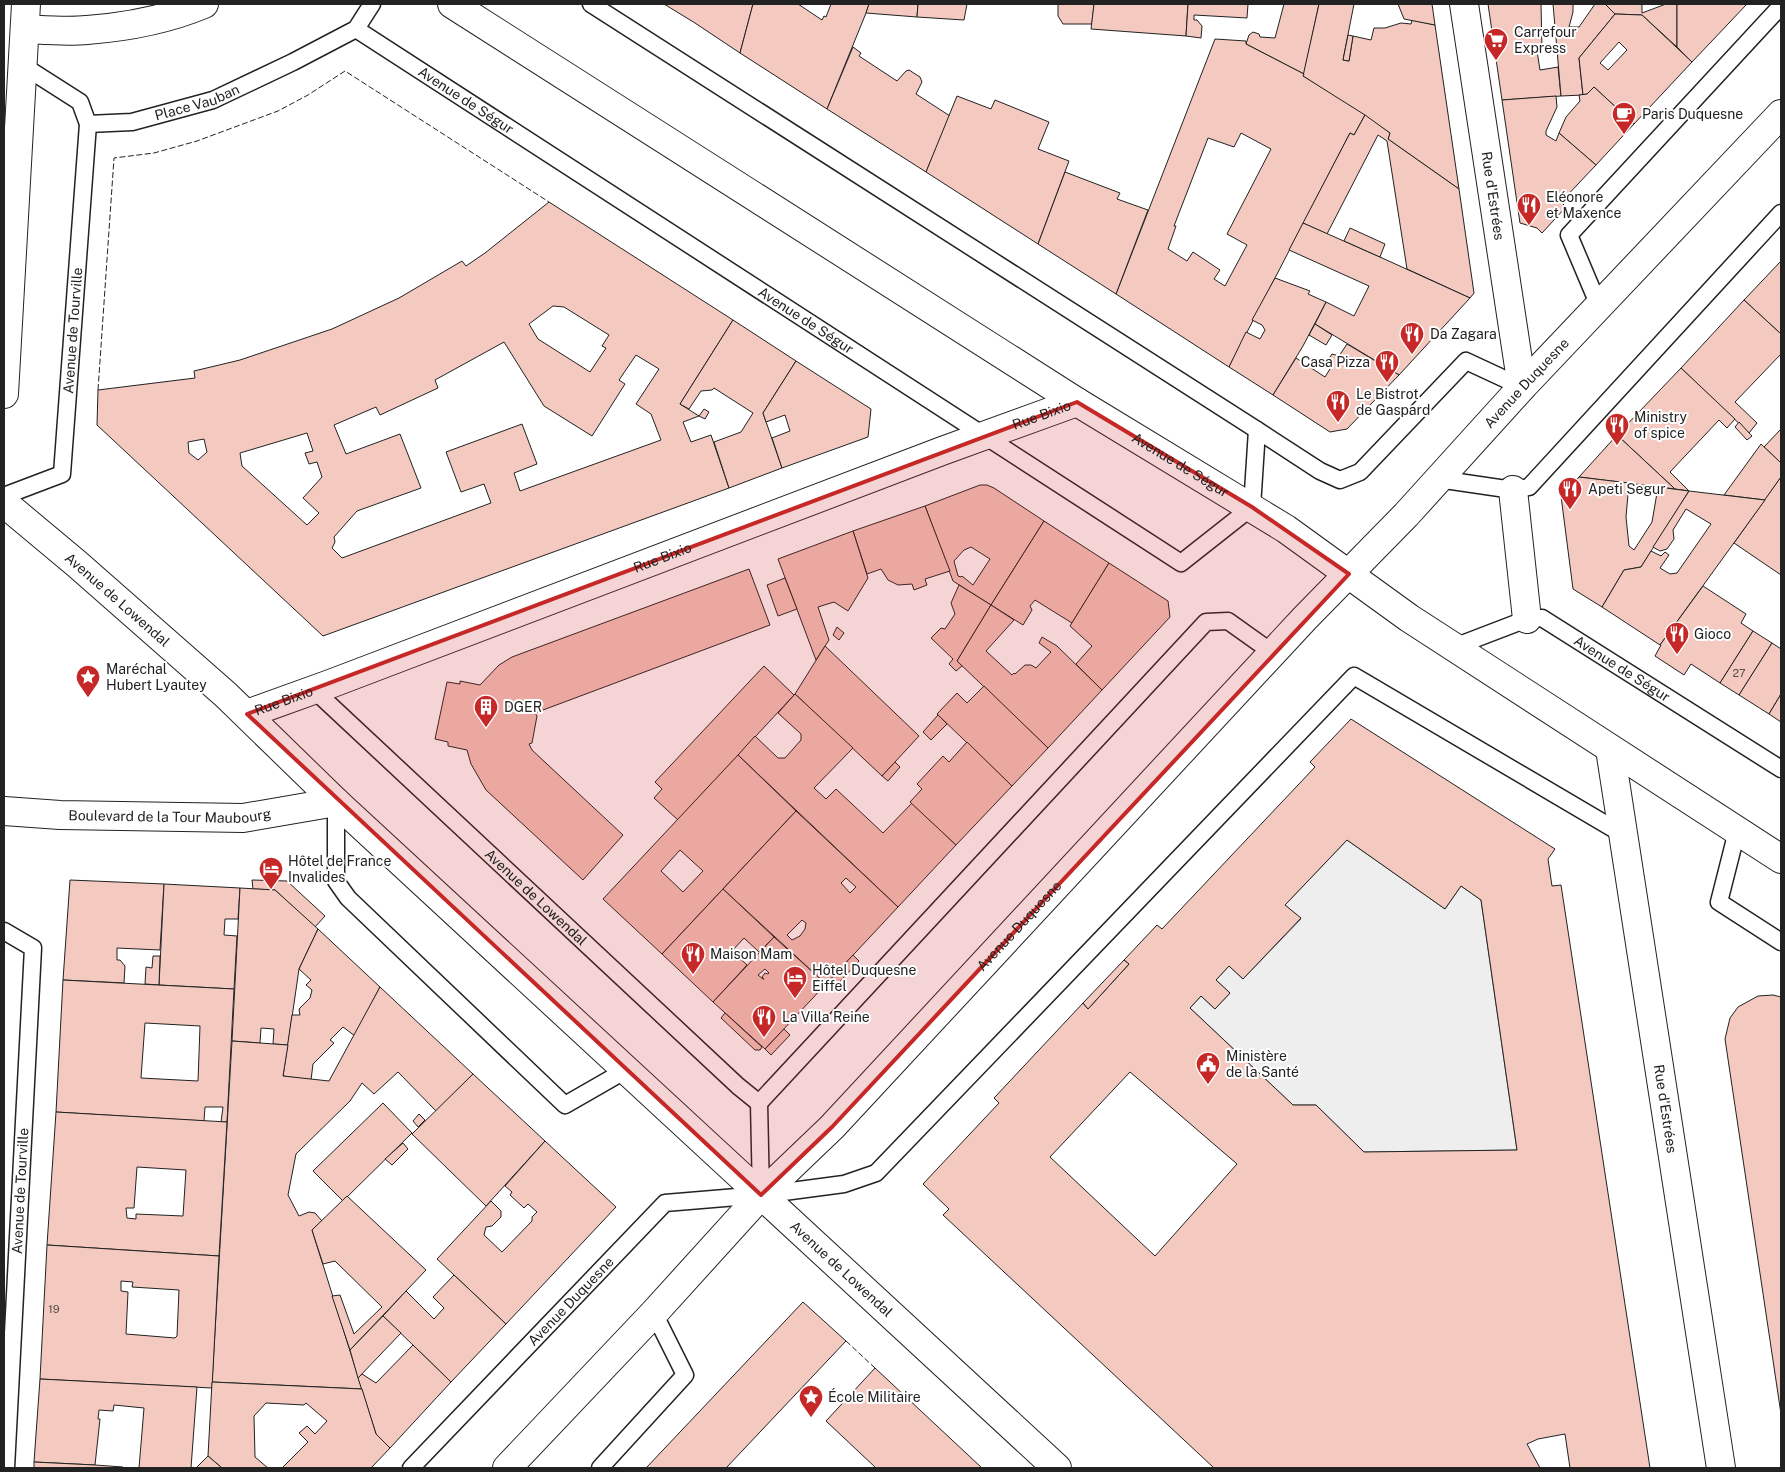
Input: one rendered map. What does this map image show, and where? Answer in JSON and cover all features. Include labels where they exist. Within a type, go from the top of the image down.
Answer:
[{"type":"street","points":[[4,394],[26,17],[86,30],[143,23],[204,4]]},
{"type":"street","name":"Avenue de Ségur","points":[[452,4],[1077,402],[1252,507],[1286,529],[1409,618],[1781,859]]},
{"type":"street","name":"Rue d'Estrées","points":[[1464,4],[1522,387]]},
{"type":"street","name":"Avenue Duquesne","points":[[507,1468],[654,1313],[761,1195],[832,1127],[1522,387],[1781,114]]},
{"type":"street","name":"Rue Bixio","points":[[247,714],[1077,402]]},
{"type":"street","points":[[1513,490],[1527,619]]},
{"type":"street","name":"Avenue de Lowendal","points":[[4,503],[77,564],[247,714],[336,802],[1057,1468]]},
{"type":"street","name":"Rue d'Estrées","points":[[1610,749],[1721,1468]]},
{"type":"street","name":"Boulevard de la Tour Maubourg","points":[[4,811],[60,815],[243,818],[336,802]]},
{"type":"lane","name":"Place Vauban","points":[[88,124],[132,122],[213,100],[294,62],[356,29],[372,4]]},
{"type":"lane","points":[[591,4],[1320,471],[1340,480],[1360,472],[1466,361],[1522,387]]},
{"type":"lane","points":[[1599,306],[1569,236],[1781,6]]},
{"type":"lane","name":"Avenue de Ségur","points":[[356,29],[1181,563],[1252,507],[1257,430]]},
{"type":"lane","points":[[22,65],[80,102],[88,124]]},
{"type":"lane","name":"Avenue de Tourville","points":[[4,496],[62,474],[88,124]]},
{"type":"lane","points":[[1438,479],[1513,490],[1529,487],[1781,213]]},
{"type":"lane","name":"Avenue de Ségur","points":[[1527,619],[1542,618],[1781,769]]},
{"type":"lane","points":[[1454,647],[1527,619]]},
{"type":"lane","points":[[1273,653],[1228,620],[1206,622],[759,1103],[761,1195],[844,1184],[876,1173],[1354,676],[1624,835]]},
{"type":"lane","name":"Avenue de Lowendal","points":[[313,690],[723,1072],[759,1103]]},
{"type":"lane","points":[[336,802],[336,881],[348,898],[565,1105],[626,1070]]},
{"type":"lane","points":[[1737,831],[1719,902],[1781,942]]},
{"type":"lane","name":"Avenue de Tourville","points":[[4,931],[33,948],[6,1468]]},
{"type":"lane","name":"Avenue Duquesne","points":[[411,1468],[665,1203],[761,1195]]},
{"type":"lane","points":[[600,1468],[685,1375],[654,1313]]},
{"type":"highlighted area","points":[[1077,402],[1252,507],[1349,574],[832,1127],[761,1195],[247,714]]},
{"type":"shaded area","points":[[1347,840],[1445,909],[1461,886],[1481,900],[1517,1150],[1364,1152],[1316,1105],[1293,1105],[1190,1008],[1201,996],[1215,1009],[1230,993],[1216,980],[1229,966],[1243,979],[1301,919],[1285,905]]},
{"type":"building","points":[[664,4],[753,4],[740,53],[695,23]]},
{"type":"building","points":[[753,4],[798,4],[822,20],[824,16],[826,17],[831,4],[869,4],[827,109],[740,53]]},
{"type":"building","points":[[869,4],[918,4],[917,17],[866,13]]},
{"type":"building","points":[[918,4],[967,4],[964,20],[917,17]]},
{"type":"building","points":[[1058,4],[1094,4],[1092,24],[1063,24],[1058,16]]},
{"type":"building","points":[[1094,4],[1188,4],[1186,36],[1091,29]]},
{"type":"building","points":[[1188,4],[1248,4],[1247,18],[1194,15],[1194,20],[1197,20],[1202,26],[1201,38],[1186,36]]},
{"type":"building","points":[[1284,4],[1319,4],[1304,74],[1246,44],[1249,35],[1253,32],[1259,34],[1260,37],[1275,38]]},
{"type":"building","points":[[1319,4],[1354,4],[1343,60],[1349,61],[1353,36],[1371,40],[1374,28],[1385,28],[1401,23],[1411,24],[1412,20],[1435,25],[1459,189],[1388,139],[1390,133],[1303,76]]},
{"type":"building","points":[[1398,4],[1432,4],[1435,25],[1404,19]]},
{"type":"building","points":[[1488,4],[1541,4],[1542,50],[1537,51],[1540,70],[1558,67],[1561,96],[1502,100]]},
{"type":"building","points":[[1553,4],[1573,4],[1569,27],[1579,27],[1595,4],[1605,4],[1615,14],[1579,58],[1583,95],[1561,96]]},
{"type":"building","points":[[1605,4],[1642,4],[1642,13],[1666,4],[1677,4],[1677,47],[1642,15],[1615,14]]},
{"type":"building","points":[[1677,4],[1747,4],[1692,62],[1677,47]]},
{"type":"building","points":[[1615,14],[1642,15],[1692,62],[1634,124],[1594,87],[1587,94],[1583,95],[1579,58]],"holes":[[[1619,42],[1627,50],[1608,70],[1600,63]]]},
{"type":"building","points":[[1348,35],[1353,36],[1349,61],[1343,60]]},
{"type":"building","points":[[1215,39],[1246,41],[1246,44],[1304,74],[1303,76],[1365,115],[1354,135],[1350,133],[1229,367],[1116,294]],"holes":[[[1241,133],[1271,149],[1227,234],[1247,245],[1225,286],[1214,279],[1220,270],[1193,252],[1187,261],[1168,249],[1176,226],[1174,226],[1208,138],[1234,147]]]},
{"type":"building","points":[[853,47],[861,53],[859,56],[897,81],[909,70],[920,77],[922,82],[916,94],[950,116],[926,172],[827,109]]},
{"type":"building","points":[[1594,87],[1634,124],[1596,165],[1559,133],[1566,117],[1580,101],[1579,95],[1587,94]]},
{"type":"building","points":[[957,96],[991,109],[995,100],[1049,122],[1038,149],[1069,161],[1038,244],[926,172]]},
{"type":"building","points":[[1556,96],[1557,107],[1546,135],[1556,141],[1559,133],[1596,165],[1561,202],[1566,207],[1542,233],[1537,228],[1520,223],[1502,100]]},
{"type":"building","points":[[1365,115],[1390,133],[1388,139],[1459,189],[1474,293],[1470,298],[1407,269],[1387,141],[1378,135],[1327,234],[1303,223],[1350,133],[1354,135]]},
{"type":"building","points":[[1065,172],[1120,193],[1117,199],[1148,210],[1116,294],[1038,244]]},
{"type":"building","points":[[549,202],[733,320],[680,404],[699,416],[683,422],[691,442],[711,435],[729,488],[323,636],[97,425],[98,390],[195,378],[194,371],[240,360],[332,329],[399,298],[462,261],[466,266]],"holes":[[[553,306],[564,307],[609,335],[602,346],[606,348],[590,372],[538,339],[529,324]],[[504,342],[544,406],[592,436],[625,384],[619,380],[636,355],[659,369],[636,404],[651,414],[661,440],[520,491],[514,473],[537,464],[522,424],[446,452],[461,492],[484,484],[491,503],[342,558],[332,548],[335,542],[334,537],[357,511],[421,488],[400,434],[346,454],[334,425],[376,407],[380,415],[438,388],[435,380]],[[307,433],[313,451],[305,453],[309,464],[317,462],[322,477],[303,498],[319,513],[307,525],[242,466],[240,453]],[[204,439],[207,452],[198,460],[189,453],[188,442]]]},
{"type":"building","points":[[1303,223],[1470,298],[1399,375],[1315,324],[1326,302],[1354,316],[1369,286],[1289,250]]},
{"type":"building","points":[[1350,228],[1385,244],[1380,257],[1344,241]]},
{"type":"building","points":[[1781,261],[1781,334],[1744,300]]},
{"type":"building","points":[[1275,278],[1310,291],[1308,294],[1326,302],[1303,346],[1273,395],[1229,367],[1246,332],[1260,339],[1265,330],[1262,325],[1252,320]]},
{"type":"building","points":[[1744,300],[1781,334],[1781,354],[1735,402],[1757,423],[1749,433],[1681,368]]},
{"type":"building","points":[[733,320],[796,361],[763,413],[782,468],[729,488],[714,442],[741,432],[753,413],[714,388],[701,391],[689,409],[680,404]]},
{"type":"building","points":[[1315,324],[1332,335],[1326,345],[1309,335]]},
{"type":"building","points":[[1347,344],[1399,375],[1347,429],[1330,432],[1273,395],[1296,358],[1325,377],[1333,364],[1328,360],[1332,354],[1339,356]]},
{"type":"building","points":[[796,361],[871,409],[868,437],[782,468],[772,438],[790,431],[785,415],[766,422],[763,413]]},
{"type":"building","points":[[1681,368],[1735,419],[1727,428],[1719,420],[1670,472],[1689,491],[1675,489],[1617,435]]},
{"type":"building","points":[[704,409],[709,412],[705,419],[699,416]]},
{"type":"building","points":[[1739,422],[1752,436],[1747,440],[1735,427]]},
{"type":"building","points":[[1781,429],[1781,463],[1764,447]]},
{"type":"building","points":[[1617,435],[1675,489],[1579,477]]},
{"type":"building","points":[[1761,444],[1781,463],[1781,477],[1765,500],[1724,495]]},
{"type":"building","points":[[1579,477],[1629,483],[1626,517],[1629,546],[1634,550],[1652,522],[1658,487],[1689,491],[1641,567],[1624,570],[1602,607],[1573,589],[1561,496]]},
{"type":"building","points":[[1781,477],[1781,575],[1734,543]]},
{"type":"building","points":[[980,485],[987,485],[1044,521],[991,605],[953,581],[925,506]],"holes":[[[971,547],[990,559],[973,585],[962,576],[958,576],[954,561],[964,550]]]},
{"type":"building","points":[[1689,491],[1765,500],[1660,645],[1602,607],[1624,570],[1641,567],[1651,551],[1661,556],[1665,552],[1669,555],[1660,568],[1670,574],[1677,573],[1711,524],[1686,509],[1673,530],[1674,539],[1667,549],[1660,551],[1653,547]]},
{"type":"building","points":[[925,506],[950,571],[925,579],[927,585],[914,590],[912,584],[898,585],[888,580],[881,569],[867,574],[853,531]]},
{"type":"building","points":[[1044,521],[1109,563],[1072,623],[1035,600],[1030,606],[1032,610],[1023,625],[991,605]]},
{"type":"building","points":[[853,531],[868,578],[848,611],[834,602],[818,607],[829,640],[816,660],[778,559]]},
{"type":"building","points":[[1109,563],[1168,601],[1170,617],[1102,690],[1076,664],[1092,646],[1070,626]]},
{"type":"building","name":"DGER","points":[[749,569],[770,625],[535,713],[537,716],[532,743],[529,744],[532,750],[623,835],[583,880],[486,790],[471,764],[467,750],[448,746],[448,742],[435,739],[447,682],[460,684],[460,681],[480,685],[499,665],[512,657]]},
{"type":"building","points":[[785,578],[797,609],[778,616],[767,585]]},
{"type":"building","points":[[959,585],[991,605],[957,661],[962,666],[956,671],[949,664],[953,659],[931,638],[941,628],[945,629],[955,614],[951,603]]},
{"type":"building","points":[[1703,586],[1746,614],[1741,623],[1753,631],[1720,683],[1691,664],[1684,675],[1655,656],[1660,645]]},
{"type":"building","points":[[991,605],[1014,620],[986,651],[1012,675],[1025,665],[1031,665],[1036,668],[1051,652],[1039,643],[1042,637],[1057,646],[1102,690],[1048,748],[957,661]]},
{"type":"building","points":[[837,627],[844,633],[839,640],[833,635]]},
{"type":"building","points":[[1753,631],[1772,643],[1739,695],[1720,683]]},
{"type":"building","points":[[1772,643],[1781,649],[1781,694],[1769,714],[1739,695]]},
{"type":"building","points":[[825,646],[919,736],[882,776],[795,694]]},
{"type":"building","points":[[764,666],[794,695],[678,820],[654,798],[662,789],[655,782]]},
{"type":"building","points":[[984,686],[1048,748],[1012,786],[937,714],[957,693],[967,703]]},
{"type":"building","points":[[795,694],[853,748],[814,788],[826,799],[836,789],[883,833],[912,803],[956,845],[898,907],[738,755],[755,736],[778,758],[785,758],[801,740],[801,734],[778,713]]},
{"type":"building","points":[[1781,694],[1781,722],[1769,714]]},
{"type":"building","points":[[938,715],[947,724],[931,740],[923,732]]},
{"type":"building","name":"Ministère de la Santé","points":[[1351,719],[1555,849],[1548,859],[1552,886],[1561,885],[1650,1468],[1570,1468],[1565,1434],[1538,1439],[1527,1444],[1540,1468],[1214,1468],[943,1215],[949,1209],[923,1184],[999,1103],[994,1098],[1083,1003],[1088,1009],[1129,964],[1124,960],[1157,925],[1162,929],[1315,767],[1310,762]],"holes":[[[1347,840],[1445,909],[1461,886],[1481,900],[1517,1150],[1364,1152],[1316,1105],[1293,1105],[1190,1008],[1201,996],[1215,1009],[1230,993],[1216,980],[1229,966],[1243,979],[1301,918],[1285,905]],[[1130,1072],[1237,1164],[1155,1256],[1050,1157]]]},
{"type":"building","points":[[967,742],[1012,786],[956,845],[910,802],[922,789],[917,784],[943,756],[949,762]]},
{"type":"building","points":[[738,755],[796,811],[662,954],[603,899]],"holes":[[[680,850],[703,871],[683,892],[661,871]]]},
{"type":"building","points":[[895,762],[900,767],[888,781],[882,776]]},
{"type":"building","points":[[796,811],[898,907],[826,984],[723,889]],"holes":[[[846,878],[856,887],[850,893],[841,883]],[[802,920],[806,923],[805,929],[800,936],[792,940],[787,935]]]},
{"type":"building","points":[[70,880],[164,884],[160,950],[117,948],[117,960],[120,960],[125,966],[124,983],[63,980]]},
{"type":"building","points":[[252,880],[287,881],[325,916],[315,927],[275,890],[253,889]]},
{"type":"building","points":[[164,884],[240,888],[238,919],[225,919],[224,935],[237,936],[234,989],[159,985]]},
{"type":"building","points":[[240,888],[275,890],[318,929],[299,969],[288,1045],[273,1044],[274,1029],[261,1028],[260,1043],[232,1041]]},
{"type":"building","points":[[723,889],[774,937],[759,952],[744,938],[732,951],[747,965],[713,1002],[662,954]]},
{"type":"building","points":[[318,929],[380,987],[355,1036],[343,1027],[330,1040],[334,1043],[313,1064],[311,1080],[283,1076],[292,1015],[300,1015],[299,1009],[310,998],[312,990],[306,985],[311,980],[299,969]]},
{"type":"building","points":[[774,937],[826,984],[765,1049],[713,1002]],"holes":[[[765,969],[769,973],[765,973],[762,977],[764,979],[758,975]]]},
{"type":"building","points":[[853,955],[859,961],[833,989],[827,983]]},
{"type":"building","points":[[153,956],[160,956],[159,985],[145,984],[146,967],[152,968]]},
{"type":"building","points":[[1124,960],[1129,964],[1088,1009],[1083,1003]]},
{"type":"building","points":[[63,980],[234,989],[227,1122],[221,1122],[223,1107],[205,1107],[204,1121],[56,1112]],"holes":[[[145,1023],[200,1026],[198,1081],[141,1078]]]},
{"type":"building","points":[[380,987],[473,1074],[436,1111],[398,1072],[374,1094],[362,1083],[350,1101],[296,1154],[288,1195],[299,1216],[309,1212],[315,1213],[322,1221],[312,1230],[362,1389],[212,1382],[232,1041],[288,1045],[283,1076],[329,1081]]},
{"type":"building","points":[[1773,995],[1781,997],[1781,1414],[1725,1039],[1730,1018],[1738,1007],[1758,996]]},
{"type":"building","points":[[725,1013],[762,1047],[760,1050],[755,1050],[721,1018]]},
{"type":"building","points":[[784,1029],[790,1035],[771,1055],[765,1049]]},
{"type":"building","points":[[473,1074],[545,1141],[486,1206],[412,1134]]},
{"type":"building","points":[[383,1103],[412,1133],[343,1201],[313,1171]]},
{"type":"building","points":[[56,1112],[227,1122],[219,1256],[47,1245]],"holes":[[[137,1167],[186,1170],[183,1216],[136,1214],[136,1219],[127,1218],[126,1208],[134,1208]]]},
{"type":"building","points":[[419,1114],[425,1120],[418,1127],[413,1121]]},
{"type":"building","points":[[545,1141],[616,1207],[506,1324],[437,1259],[491,1201],[501,1211],[501,1217],[492,1226],[486,1227],[484,1235],[502,1252],[532,1221],[532,1217],[537,1212],[528,1204],[524,1208],[510,1195],[512,1192],[505,1186]]},
{"type":"building","points":[[403,1143],[408,1149],[392,1165],[385,1159]]},
{"type":"building","points":[[347,1196],[426,1270],[350,1350],[332,1296],[340,1295],[354,1334],[382,1307],[335,1261],[323,1264],[312,1230]]},
{"type":"building","points":[[47,1245],[219,1256],[212,1388],[40,1379]],"holes":[[[121,1281],[133,1282],[132,1287],[179,1290],[177,1336],[175,1338],[126,1334],[128,1292],[121,1291]]]},
{"type":"building","points":[[454,1275],[506,1324],[451,1382],[383,1316],[406,1291],[434,1319],[444,1308],[433,1297]]},
{"type":"building","points":[[803,1302],[846,1341],[726,1468],[646,1468]]},
{"type":"building","points":[[383,1316],[401,1333],[358,1378],[350,1350]]},
{"type":"building","points":[[413,1345],[451,1382],[390,1448],[376,1434],[358,1378],[362,1374],[376,1383]]},
{"type":"building","points":[[875,1368],[982,1468],[876,1468],[826,1421]]},
{"type":"building","points":[[40,1379],[197,1387],[191,1468],[139,1468],[144,1408],[114,1405],[113,1411],[99,1410],[98,1419],[100,1419],[95,1465],[34,1462]]},
{"type":"building","points":[[212,1382],[362,1389],[376,1434],[390,1448],[371,1468],[282,1468],[308,1442],[299,1433],[307,1426],[315,1434],[327,1421],[306,1403],[304,1405],[266,1403],[254,1416],[255,1457],[268,1468],[222,1468],[208,1456]]},
{"type":"building","points":[[208,1456],[222,1468],[196,1468]]},
{"type":"building","points":[[34,1462],[95,1465],[123,1468],[34,1468]]},
{"type":"fence","points":[[98,390],[114,158],[154,153],[197,141],[278,111],[308,95],[345,71],[549,202]]},
{"type":"fence","points":[[846,1341],[875,1368]]},
{"type":"place","name":"Carrefour Express","points":[[1496,61]]},
{"type":"place","name":"Paris Duquesne","points":[[1624,135]]},
{"type":"place","name":"Eléonore et Maxence","points":[[1529,226]]},
{"type":"place","name":"Da Zagara","points":[[1412,355]]},
{"type":"place","name":"Casa Pizza","points":[[1387,383]]},
{"type":"place","name":"Le Bistrot de Gaspard","points":[[1338,423]]},
{"type":"place","name":"Ministry of spice","points":[[1617,446]]},
{"type":"place","name":"Apeti Segur","points":[[1570,510]]},
{"type":"place","name":"Gioco","points":[[1677,655]]},
{"type":"place","name":"Maréchal Hubert Lyautey","points":[[88,698]]},
{"type":"place","name":"DGER","points":[[486,728]]},
{"type":"place","name":"Hôtel de France Invalides","points":[[271,890]]},
{"type":"place","name":"Maison Mam","points":[[693,975]]},
{"type":"place","name":"Hôtel Duquesne Eiffel","points":[[795,999]]},
{"type":"place","name":"La Villa Reine","points":[[764,1038]]},
{"type":"place","name":"Ministère de la Santé","points":[[1208,1085]]},
{"type":"place","name":"École Militaire","points":[[811,1418]]}]
